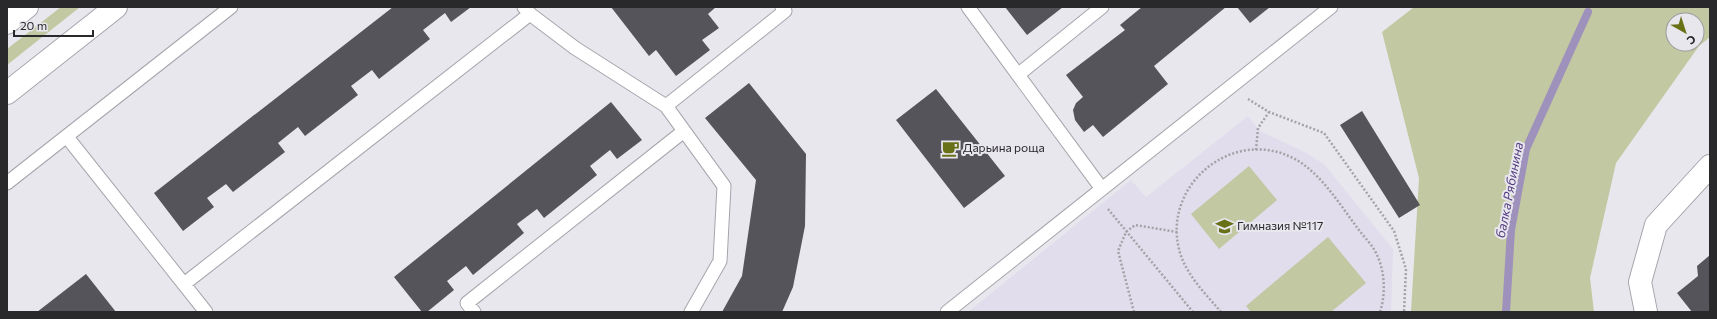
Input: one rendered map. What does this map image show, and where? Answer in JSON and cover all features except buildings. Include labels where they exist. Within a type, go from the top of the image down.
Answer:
[{"type":"street","points":[[7,23],[27,7]]},
{"type":"street","points":[[7,93],[116,7]]},
{"type":"street","points":[[1646,312],[1640,282],[1656,225],[1710,166]]},
{"type":"lane","points":[[7,183],[231,7]]},
{"type":"lane","points":[[666,106],[785,11],[782,7]]},
{"type":"lane","points":[[968,7],[1019,74],[1102,189]]},
{"type":"lane","points":[[1019,74],[1102,7]]},
{"type":"lane","points":[[947,312],[1331,7]]},
{"type":"lane","points":[[184,284],[527,11],[574,48],[666,106],[724,186],[720,262],[691,312]]},
{"type":"lane","points":[[474,312],[467,303],[684,131]]},
{"type":"lane","points":[[67,137],[206,312]]},
{"type":"path","points":[[1233,85],[1241,95],[1269,112],[1324,133],[1394,231],[1406,269],[1404,312]]},
{"type":"path","points":[[1256,150],[1258,128],[1269,112]]},
{"type":"path","points":[[1221,312],[1195,282],[1185,267],[1179,250],[1177,232],[1178,214],[1184,197],[1193,181],[1202,172],[1221,158],[1239,152],[1256,150],[1274,151],[1292,157],[1307,167],[1320,179],[1376,253],[1382,270],[1384,288],[1380,312]]},
{"type":"path","points":[[1102,189],[1102,203],[1193,312]]},
{"type":"path","points":[[1134,312],[1118,251],[1126,232],[1135,225],[1177,232]]},
{"type":"shaded area","name":"Гимназия №117","points":[[1248,116],[1260,131],[1301,150],[1324,164],[1393,249],[1391,312],[968,312],[1131,180],[1146,197]]},
{"type":"green space","points":[[61,7],[80,7],[7,65],[7,49]]},
{"type":"green space","points":[[1414,7],[1710,7],[1710,37],[1705,41],[1705,12],[1665,12],[1665,52],[1695,52],[1616,163],[1590,278],[1594,312],[1411,312],[1419,178],[1382,32]]},
{"type":"green space","points":[[1249,166],[1277,200],[1219,249],[1191,214]]},
{"type":"green space","points":[[1328,237],[1366,283],[1331,312],[1251,312],[1246,306]]},
{"type":"waterway","name":"балка Рябинина","points":[[1506,312],[1511,230],[1526,149],[1588,12]]},
{"type":"place","name":"Дарьина роща","points":[[950,148]]},
{"type":"place","name":"Гимназия №117","points":[[1224,226]]}]
